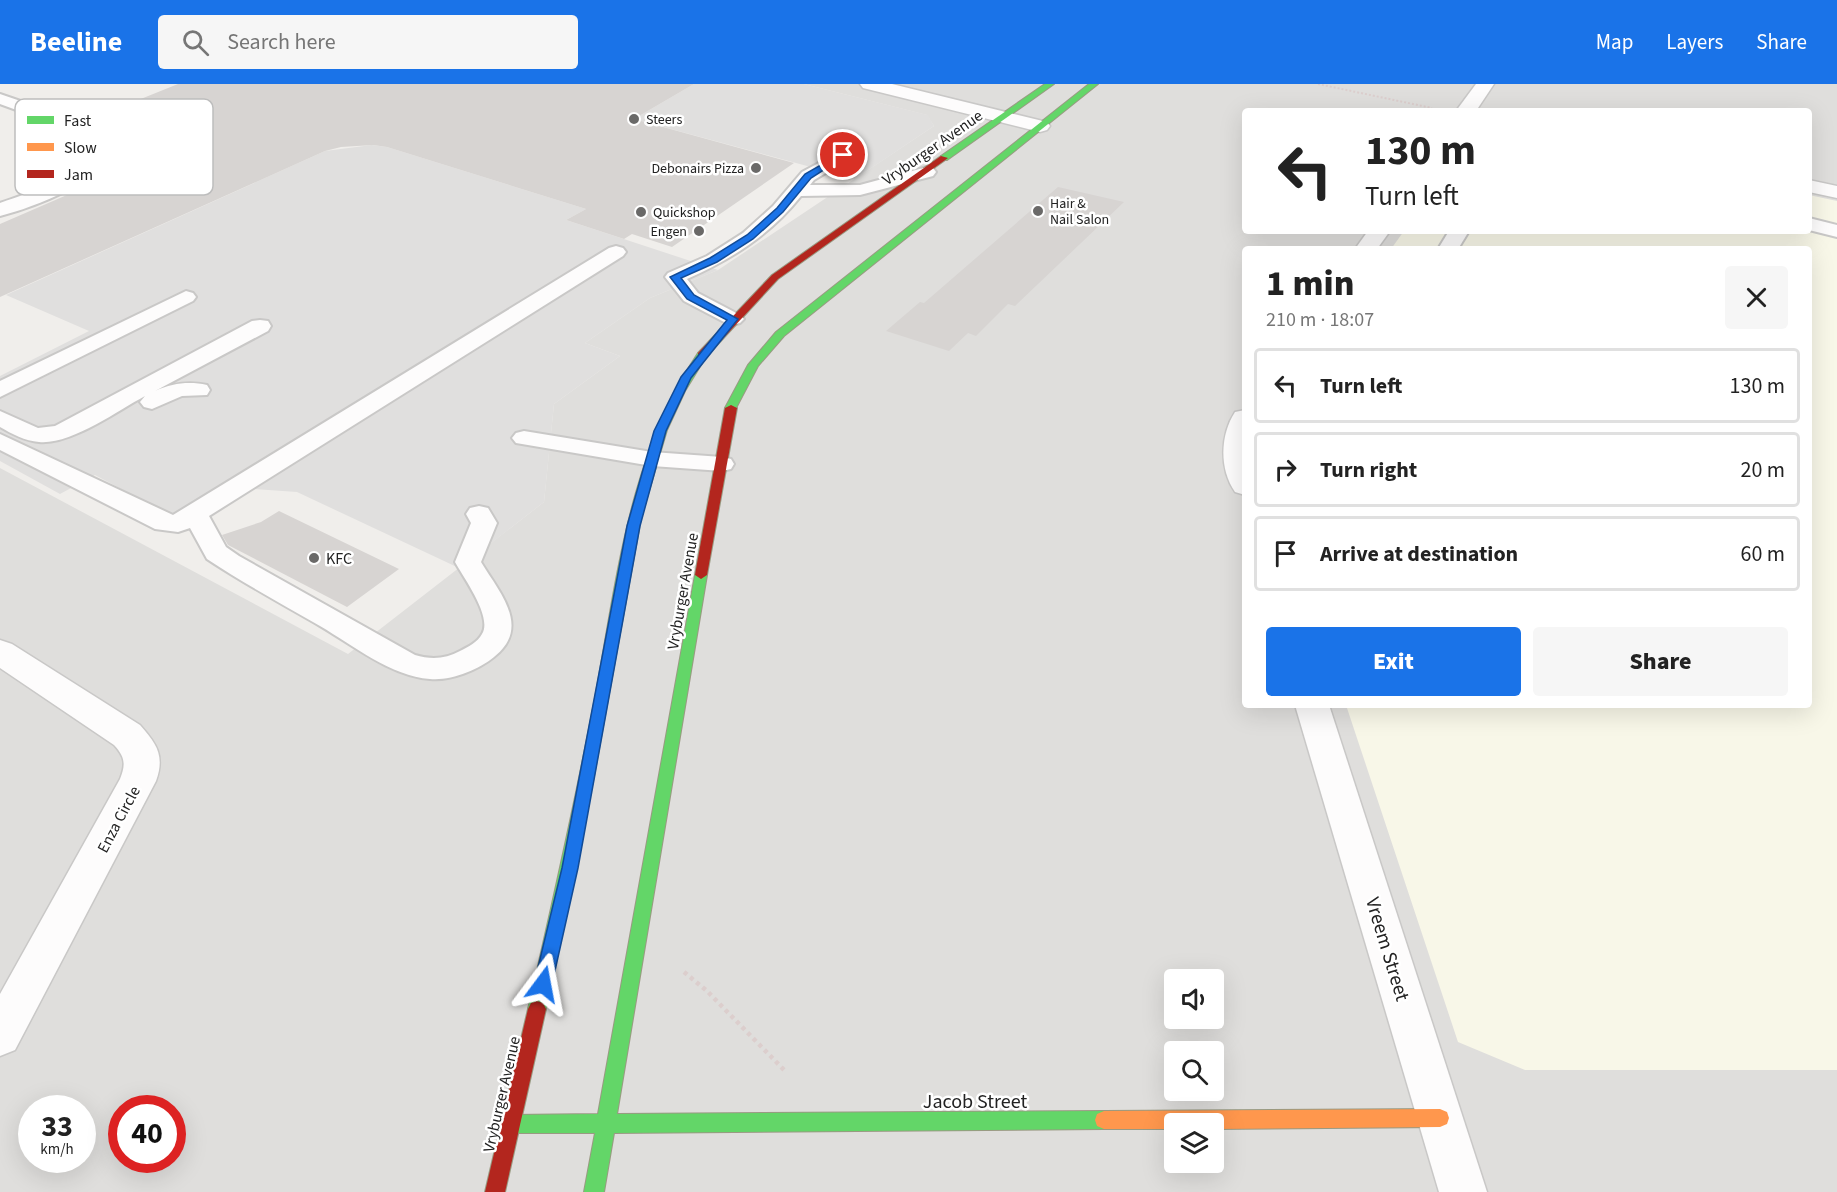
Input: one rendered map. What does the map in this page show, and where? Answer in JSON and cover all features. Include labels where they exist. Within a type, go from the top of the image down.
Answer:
[{"type":"street","points":[[869,84],[1040,126]]},
{"type":"street","name":"Vryburger Avenue","points":[[495,1192],[570,868],[634,526],[660,431],[686,377],[733,319],[776,277],[1050,84]]},
{"type":"street","name":"Vryburger Avenue","points":[[594,1192],[731,405],[753,365],[780,334],[1094,84]]},
{"type":"street","points":[[1468,108],[1485,84]]},
{"type":"street","points":[[1812,187],[1837,192]]},
{"type":"street","points":[[1242,426],[1237,438],[1238,462],[1242,476]]},
{"type":"street","name":"Enza Circle","points":[[0,652],[127,735],[141,751],[144,764],[138,781],[0,1036]]},
{"type":"street","name":"Vreem Street","points":[[1313,708],[1463,1192]]},
{"type":"street","name":"Jacob Street","points":[[511,1124],[1440,1118]]},
{"type":"lane","points":[[0,99],[15,104]]},
{"type":"lane","points":[[733,319],[691,297],[675,277],[714,260],[750,237],[780,210],[808,176],[843,155]]},
{"type":"lane","points":[[794,191],[860,190],[927,172]]},
{"type":"lane","points":[[0,210],[35,195]]},
{"type":"lane","points":[[1812,225],[1837,231]]},
{"type":"lane","points":[[0,441],[164,523],[178,524],[616,252]]},
{"type":"lane","points":[[0,390],[186,297]]},
{"type":"lane","points":[[0,418],[31,434],[46,437],[63,431],[260,326]]},
{"type":"lane","points":[[43,463],[170,392],[186,387],[199,390]]},
{"type":"lane","points":[[524,438],[652,459],[722,464]]},
{"type":"lane","points":[[195,513],[216,553],[405,662],[437,669],[473,658],[487,647],[497,633],[499,621],[468,562],[484,523],[479,514]]},
{"type":"path","points":[[1318,84],[1432,108]]},
{"type":"path","points":[[684,972],[707,991],[789,1075]]},
{"type":"shaded area","points":[[694,84],[804,84],[928,115],[934,126],[855,179],[634,119]]},
{"type":"shaded area","points":[[804,84],[1837,84],[1837,1192],[0,1192],[0,468],[348,654],[544,502],[554,404],[620,356],[585,343],[650,298],[718,270],[934,126],[927,115]]},
{"type":"shaded area","points":[[372,145],[387,147],[586,209],[566,220],[718,270],[650,298],[585,343],[620,356],[554,404],[544,502],[459,568],[297,492],[238,488],[183,522],[95,475],[60,494],[0,461],[0,376],[89,331],[6,295],[325,151]]},
{"type":"shaded area","points":[[1812,196],[1837,201],[1837,1070],[1525,1070],[1458,1042],[1347,708],[1812,708],[1812,246],[1393,246],[1402,234],[1812,234]]},
{"type":"building","points":[[178,84],[694,84],[634,119],[794,163],[672,247],[632,234],[624,239],[566,220],[586,209],[387,147],[373,145],[341,147],[325,151],[0,297],[0,224],[67,195],[213,195],[213,99],[141,99]]},
{"type":"building","points":[[1058,187],[1124,202],[1015,306],[1008,304],[976,336],[968,333],[949,351],[886,331],[920,302],[924,303]]},
{"type":"building","name":"KFC","points":[[279,511],[399,569],[347,607],[228,545],[222,535],[261,522]]},
{"type":"traffic: fast","points":[[944,158],[1050,84]]},
{"type":"traffic: fast","points":[[731,408],[753,365],[780,334],[1094,84]]},
{"type":"traffic: fast","points":[[537,1009],[587,776],[635,518],[661,430],[680,391],[702,355]]},
{"type":"traffic: fast","points":[[594,1192],[701,575]]},
{"type":"traffic: fast","points":[[511,1124],[1104,1120]]},
{"type":"traffic: slow","points":[[1104,1120],[1440,1118]]},
{"type":"traffic: jam","points":[[702,355],[775,277],[944,158]]},
{"type":"traffic: jam","points":[[701,575],[731,408]]},
{"type":"traffic: jam","points":[[495,1192],[537,1009]]},
{"type":"place","name":"Steers","points":[[634,119]]},
{"type":"place","name":"Debonairs Pizza","points":[[756,168]]},
{"type":"place","name":"Hair & Nail Salon","points":[[1038,211]]},
{"type":"place","name":"Quickshop","points":[[641,212]]},
{"type":"place","name":"Engen","points":[[699,231]]},
{"type":"place","name":"KFC","points":[[314,558]]},
{"type":"route","points":[[543,984],[570,868],[634,526],[660,431],[686,377],[733,319],[691,297],[675,277],[714,260],[750,237],[780,210],[808,176],[843,155]]}]
